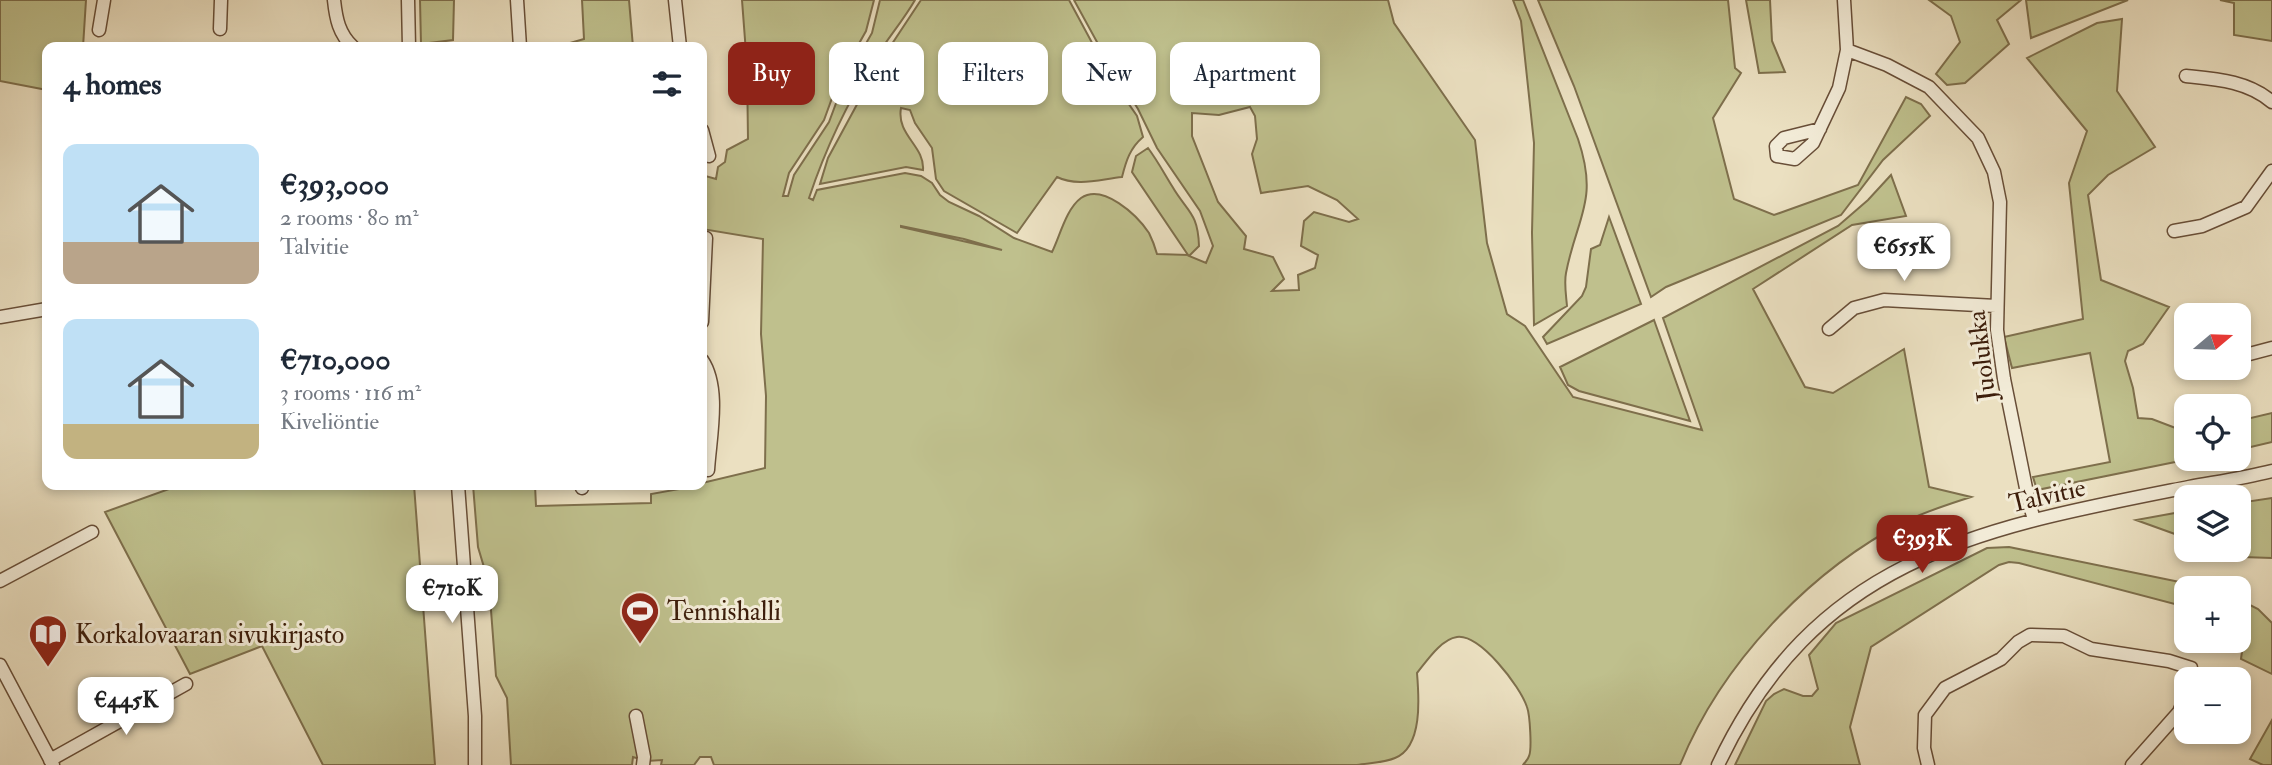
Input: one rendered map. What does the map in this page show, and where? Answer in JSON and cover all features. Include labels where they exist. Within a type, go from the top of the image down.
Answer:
[{"type":"street","points":[[99,30],[104,0]]},
{"type":"street","points":[[220,29],[221,0]]},
{"type":"street","points":[[334,0],[336,18],[342,34],[349,42]]},
{"type":"street","points":[[408,0],[409,42]]},
{"type":"street","points":[[517,0],[520,42]]},
{"type":"street","points":[[674,0],[679,42]]},
{"type":"street","points":[[1820,129],[1839,88],[1847,50],[1844,0]]},
{"type":"street","name":"Juolukka","points":[[1847,50],[1887,65],[1929,87],[1978,138],[1993,172],[2000,202],[1996,306],[2004,379],[2034,520]]},
{"type":"street","points":[[2186,76],[2246,86],[2272,102]]},
{"type":"street","points":[[707,149],[709,156]]},
{"type":"street","points":[[2174,231],[2202,226],[2246,207],[2272,172]]},
{"type":"street","points":[[1829,329],[1854,308],[1884,300],[1996,306]]},
{"type":"street","points":[[0,317],[42,310]]},
{"type":"street","points":[[2251,354],[2272,348]]},
{"type":"street","points":[[707,367],[713,388],[708,470]]},
{"type":"street","name":"Talvitie","points":[[1718,765],[1745,712],[1779,666],[1842,604],[1891,573],[1925,556],[1977,536],[2034,520],[2272,471]]},
{"type":"street","points":[[458,490],[475,716],[475,765]]},
{"type":"street","points":[[0,582],[92,532]]},
{"type":"street","points":[[1928,765],[1924,748],[1925,715],[1945,688],[2001,659],[2018,642],[2030,635],[2064,636],[2091,649],[2169,661],[2179,667]]},
{"type":"street","points":[[0,665],[52,762],[186,684]]},
{"type":"street","points":[[636,716],[644,757],[643,765]]},
{"type":"street","points":[[2132,765],[2174,718]]},
{"type":"green space","points":[[0,0],[86,0],[83,42],[42,42],[42,89],[0,81]]},
{"type":"green space","points":[[420,0],[454,0],[453,40],[421,42]]},
{"type":"green space","points":[[582,0],[629,0],[633,42],[574,42],[584,39]]},
{"type":"green space","points":[[742,0],[874,0],[866,31],[860,42],[829,42],[829,105],[824,120],[789,173],[783,196],[788,196],[794,175],[829,122],[835,105],[849,105],[822,162],[809,198],[813,200],[817,190],[905,173],[921,176],[932,183],[949,202],[979,216],[1014,238],[1052,252],[1067,216],[1076,203],[1090,194],[1099,195],[1119,203],[1136,218],[1149,233],[1157,254],[1188,255],[1132,172],[1136,156],[1148,148],[1194,219],[1199,246],[1189,256],[1206,263],[1213,246],[1200,211],[1157,148],[1136,105],[1156,105],[1156,42],[1097,42],[1074,0],[1388,0],[1394,23],[1475,140],[1487,243],[1507,314],[1525,326],[1573,397],[1702,430],[1663,318],[1838,226],[1891,175],[1906,216],[1852,225],[1753,289],[1805,387],[1833,393],[1904,349],[1929,487],[1971,497],[1906,521],[1836,566],[1803,594],[1772,624],[1719,691],[1680,765],[1523,765],[1530,752],[1530,724],[1523,698],[1508,675],[1487,652],[1466,638],[1457,637],[1440,646],[1417,673],[1417,720],[1411,743],[1395,758],[1376,763],[714,765],[711,757],[700,757],[694,765],[661,765],[662,760],[647,761],[633,757],[632,765],[511,765],[507,698],[496,676],[489,584],[478,547],[473,490],[535,490],[536,506],[651,503],[651,494],[674,490],[707,490],[707,482],[765,468],[766,396],[761,334],[763,239],[707,230],[707,176],[716,179],[718,167],[725,162],[727,150],[748,139],[748,105],[815,105],[815,42],[745,42]],"holes":[[[1250,107],[1255,116],[1257,139],[1252,154],[1261,193],[1308,186],[1337,200],[1358,219],[1349,222],[1314,212],[1304,221],[1301,246],[1318,255],[1315,268],[1298,275],[1299,290],[1272,291],[1284,279],[1273,257],[1244,249],[1246,236],[1218,202],[1192,136],[1192,113],[1219,115]],[[901,226],[964,239],[1002,250],[901,227]]]},
{"type":"green space","points":[[880,0],[915,0],[887,42],[867,42],[872,33]]},
{"type":"green space","points":[[921,0],[1069,0],[1092,42],[1062,42],[1062,105],[1129,105],[1137,116],[1143,137],[1129,155],[1122,177],[1073,182],[1057,177],[1017,233],[944,191],[936,179],[932,148],[915,123],[910,110],[901,108],[901,117],[906,133],[920,154],[923,170],[906,167],[820,184],[828,158],[857,105],[924,105],[924,42],[893,42]]},
{"type":"green space","points":[[1513,0],[1523,0],[1578,139],[1587,178],[1584,208],[1566,273],[1567,306],[1534,325],[1534,143],[1521,21]]},
{"type":"green space","points":[[1538,0],[1728,0],[1735,68],[1741,73],[1713,118],[1734,199],[1774,215],[1858,185],[1906,97],[1921,104],[1930,116],[1883,160],[1841,215],[1666,287],[1651,297],[1574,86]]},
{"type":"green space","points":[[1746,0],[1770,0],[1772,41],[1785,72],[1759,73]]},
{"type":"green space","points":[[1929,0],[2021,0],[1997,20],[2009,44],[1965,83],[1947,85],[1936,74],[1960,42],[1951,16]]},
{"type":"green space","points":[[2026,0],[2128,0],[2031,38]]},
{"type":"green space","points":[[2220,0],[2272,0],[2272,41],[2234,35],[2234,3]]},
{"type":"green space","points":[[2122,19],[2117,91],[2155,147],[2108,175],[2088,195],[2101,280],[2169,307],[2143,344],[2128,351],[2125,361],[2138,418],[2152,419],[2174,427],[2174,462],[2037,490],[2033,477],[2110,462],[2090,353],[2012,368],[2004,337],[2083,319],[2069,183],[2087,131],[2027,58],[2097,23]]},
{"type":"green space","points":[[1609,217],[1641,304],[1547,344],[1543,337],[1582,296],[1586,287],[1591,249],[1600,245]]},
{"type":"green space","points":[[1654,320],[1690,421],[1579,391],[1568,385],[1560,367]]},
{"type":"green space","points":[[2272,413],[2272,442],[2251,447],[2251,418]]},
{"type":"green space","points":[[166,490],[414,490],[435,765],[323,765],[262,646],[190,674],[105,512]]},
{"type":"green space","points":[[2272,498],[2272,558],[2251,557],[2251,501]]},
{"type":"green space","points":[[2174,513],[2174,534],[2136,520]]},
{"type":"green space","points":[[2009,547],[2174,581],[2174,604],[2019,563],[1999,565],[1871,647],[1850,727],[1860,765],[1735,765],[1766,701],[1784,689],[1803,696],[1812,696],[1818,689],[1809,655],[1836,623],[1987,548]]},
{"type":"green space","points":[[2251,606],[2272,623],[2272,674],[2241,659],[2242,653],[2251,653]]},
{"type":"green space","points":[[2272,720],[2272,765],[2263,765],[2250,759]]},
{"type":"place","name":"Tennishalli","points":[[640,645]]},
{"type":"place","name":"Korkalovaaran sivukirjasto","points":[[48,668]]}]
